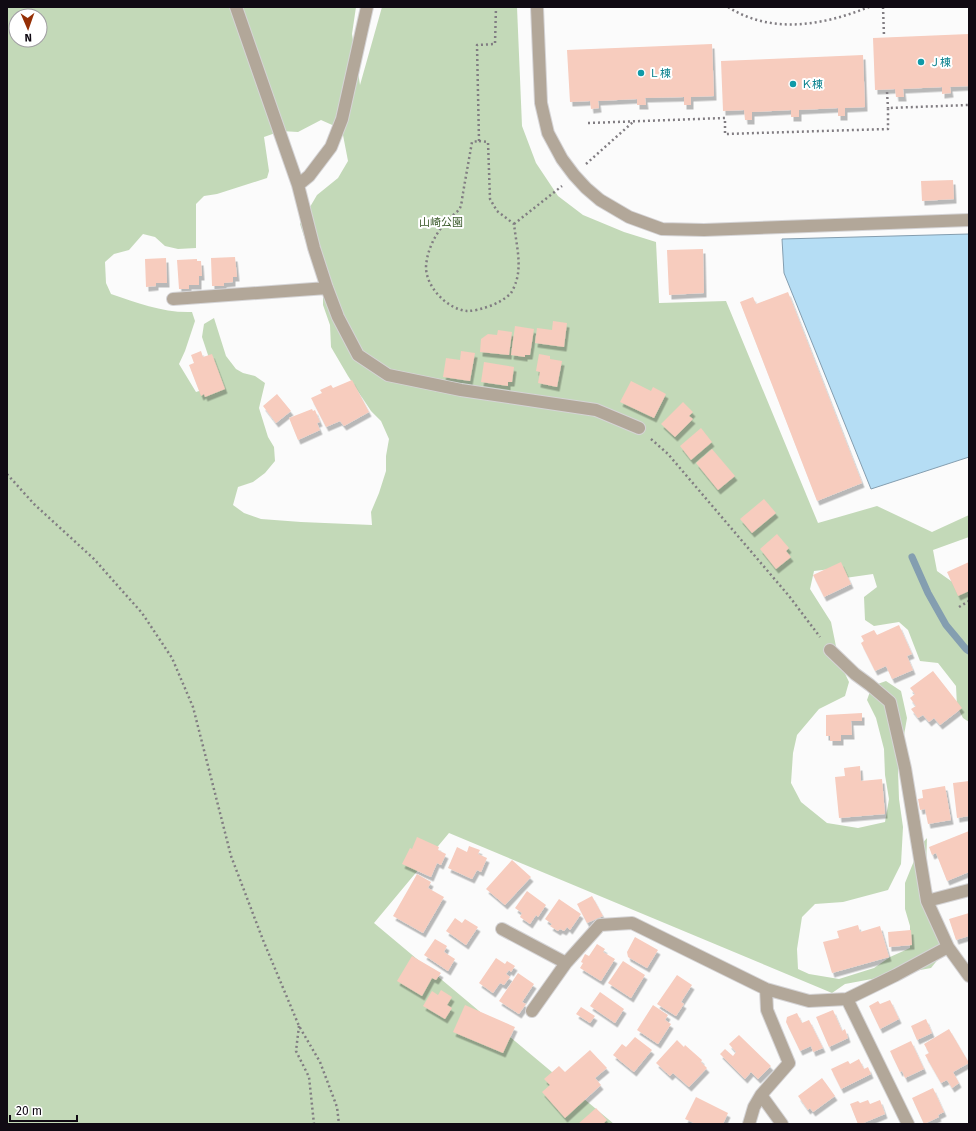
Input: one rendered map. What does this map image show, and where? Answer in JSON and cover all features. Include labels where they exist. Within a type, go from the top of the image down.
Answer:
[{"type":"street","points":[[236,7],[298,186],[314,248],[327,288],[338,317],[358,355],[388,375],[461,390],[596,410],[639,428]]},
{"type":"street","points":[[298,186],[309,176],[331,147],[334,140],[342,119],[367,7]]},
{"type":"street","points":[[537,7],[541,103],[548,133],[562,159],[586,188],[600,200],[629,217],[662,228],[704,230],[969,220]]},
{"type":"street","points":[[174,299],[327,288]]},
{"type":"street","points":[[830,650],[855,674],[890,702],[905,768],[927,901],[948,947],[969,976]]},
{"type":"street","points":[[927,901],[969,890]]},
{"type":"street","points":[[532,1012],[566,963],[600,925],[632,923],[766,989],[809,1001],[847,999],[948,947]]},
{"type":"street","points":[[502,929],[566,963]]},
{"type":"street","points":[[749,1124],[754,1107],[761,1095],[789,1063],[767,1010],[766,989]]},
{"type":"street","points":[[847,999],[908,1124]]},
{"type":"street","points":[[761,1095],[782,1124]]},
{"type":"path","points":[[479,142],[477,45],[496,44],[496,7]]},
{"type":"path","points":[[728,7],[760,21],[783,24],[803,24],[821,22],[869,7]]},
{"type":"path","points":[[882,7],[884,36]]},
{"type":"path","points":[[588,123],[725,118],[726,134],[888,129],[887,92]]},
{"type":"path","points":[[888,108],[969,105]]},
{"type":"path","points":[[585,166],[634,122]]},
{"type":"path","points":[[472,142],[479,142],[488,142],[490,199],[497,211],[514,224],[519,265],[516,281],[511,292],[499,301],[483,309],[466,311],[453,307],[433,289],[426,269],[428,254],[432,242],[446,222],[460,208],[472,142]]},
{"type":"path","points":[[514,224],[562,186]]},
{"type":"path","points":[[639,428],[673,460],[789,596],[830,650]]},
{"type":"path","points":[[7,474],[34,504],[94,559],[142,613],[172,658],[193,707],[231,856],[263,940],[299,1026],[320,1062],[337,1106],[339,1124]]},
{"type":"path","points":[[959,607],[969,601]]},
{"type":"path","points":[[299,1026],[296,1051],[309,1077],[314,1124]]},
{"type":"green space","name":"山崎公園","points":[[7,7],[356,7],[352,34],[360,85],[382,7],[517,7],[522,126],[536,163],[558,196],[583,215],[624,232],[656,242],[659,303],[726,301],[818,523],[877,506],[932,532],[969,515],[969,537],[933,550],[937,571],[951,581],[969,588],[969,722],[963,718],[957,706],[956,686],[938,663],[920,661],[908,630],[899,622],[874,626],[865,620],[864,597],[877,587],[873,574],[845,578],[831,569],[814,571],[810,589],[831,622],[839,661],[849,682],[845,696],[819,709],[797,735],[793,753],[791,783],[801,802],[827,823],[858,828],[885,822],[889,799],[885,775],[884,749],[876,718],[867,700],[872,686],[886,681],[901,691],[907,718],[898,770],[899,799],[903,827],[901,864],[888,890],[843,902],[815,904],[802,917],[797,949],[798,969],[809,974],[839,979],[874,968],[890,957],[910,948],[910,926],[905,909],[905,883],[920,846],[927,838],[925,902],[944,952],[931,968],[845,984],[832,993],[449,833],[374,923],[614,1124],[7,1124]],"holes":[[[321,120],[339,128],[343,135],[348,161],[338,178],[317,195],[300,224],[323,294],[323,305],[330,325],[331,347],[371,411],[381,421],[389,439],[386,456],[386,471],[371,512],[372,525],[261,519],[244,513],[233,505],[238,487],[253,482],[265,473],[275,461],[274,447],[268,437],[259,408],[265,383],[255,376],[243,373],[236,369],[226,356],[214,318],[204,324],[202,337],[212,367],[212,387],[196,392],[179,364],[195,321],[192,312],[171,311],[151,307],[111,294],[106,283],[105,262],[114,254],[129,250],[143,234],[155,237],[165,246],[178,249],[196,248],[196,204],[204,196],[217,194],[267,178],[269,171],[264,137],[281,131],[298,132]]]},
{"type":"water","points":[[969,234],[969,457],[871,489],[784,273],[782,239]]},
{"type":"building","name":"Ｊ棟","points":[[969,34],[969,86],[950,87],[951,93],[942,94],[942,87],[903,89],[904,97],[896,97],[895,89],[875,90],[873,38]]},
{"type":"building","name":"Ｌ棟","points":[[712,44],[714,96],[691,97],[691,105],[684,105],[684,97],[645,98],[646,105],[637,105],[637,99],[598,101],[599,108],[591,109],[590,101],[570,102],[567,50]]},
{"type":"building","name":"Ｋ棟","points":[[863,55],[865,107],[845,108],[845,116],[838,116],[838,108],[799,110],[799,117],[791,117],[791,110],[752,112],[752,120],[745,120],[744,110],[723,111],[721,61]]},
{"type":"building","points":[[953,180],[954,199],[922,201],[921,181]]},
{"type":"building","points":[[703,249],[704,293],[669,295],[667,250]]},
{"type":"building","points":[[235,257],[237,277],[233,277],[233,282],[224,283],[224,286],[212,286],[211,258]]},
{"type":"building","points":[[166,258],[167,283],[156,283],[156,286],[146,287],[145,259]]},
{"type":"building","points":[[197,259],[197,261],[201,261],[202,276],[199,276],[199,285],[189,285],[189,289],[179,289],[177,260]]},
{"type":"building","points":[[788,292],[862,483],[817,501],[740,302],[753,297],[756,304]]},
{"type":"building","points":[[553,321],[567,323],[564,347],[535,343],[537,328],[552,330]]},
{"type":"building","points":[[515,326],[534,329],[530,355],[525,355],[525,357],[511,355]]},
{"type":"building","points":[[498,330],[512,332],[509,355],[480,352],[481,339],[488,334],[497,335]]},
{"type":"building","points":[[201,351],[203,357],[212,354],[225,389],[205,397],[204,394],[201,396],[189,365],[194,363],[191,355]]},
{"type":"building","points":[[461,351],[475,353],[470,381],[443,377],[446,358],[460,360]]},
{"type":"building","points":[[539,354],[550,356],[550,359],[562,361],[557,387],[538,383],[540,372],[536,371]]},
{"type":"building","points":[[484,362],[514,367],[512,382],[508,382],[508,386],[481,382]]},
{"type":"building","points":[[352,380],[369,412],[344,426],[340,421],[326,427],[311,398],[322,393],[320,390],[331,385],[333,388]]},
{"type":"building","points":[[631,381],[651,391],[653,387],[666,394],[654,418],[620,402]]},
{"type":"building","points":[[277,394],[291,411],[276,423],[263,406]]},
{"type":"building","points":[[683,402],[693,412],[689,416],[693,419],[675,437],[661,424]]},
{"type":"building","points":[[312,409],[313,411],[315,410],[320,422],[317,423],[320,430],[298,440],[289,418]]},
{"type":"building","points":[[701,428],[712,442],[691,460],[680,446]]},
{"type":"building","points":[[712,449],[735,476],[718,490],[696,463]]},
{"type":"building","points":[[764,499],[776,513],[752,533],[740,519]]},
{"type":"building","points":[[777,534],[789,548],[786,551],[791,557],[776,569],[760,549]]},
{"type":"building","points":[[841,562],[851,584],[824,597],[813,575]]},
{"type":"building","points":[[969,562],[969,591],[958,596],[947,572]]},
{"type":"building","points":[[899,625],[912,654],[907,656],[913,670],[892,679],[886,666],[875,671],[861,643],[864,641],[861,636],[874,630],[877,635]]},
{"type":"building","points":[[933,671],[962,708],[940,725],[934,718],[929,722],[923,715],[918,718],[911,709],[916,706],[910,698],[915,694],[910,688]]},
{"type":"building","points":[[862,713],[862,721],[851,721],[852,735],[841,735],[841,741],[830,741],[830,736],[826,736],[826,715]]},
{"type":"building","points":[[860,766],[861,781],[882,779],[885,814],[839,818],[835,777],[845,776],[844,768]]},
{"type":"building","points":[[969,781],[969,816],[957,818],[953,783]]},
{"type":"building","points":[[945,786],[951,820],[928,824],[925,809],[920,810],[918,799],[923,798],[922,790]]},
{"type":"building","points":[[969,831],[969,872],[947,881],[936,853],[932,855],[929,847]]},
{"type":"building","points":[[417,837],[439,847],[438,850],[446,854],[441,865],[437,863],[431,877],[402,864],[410,848],[412,849]]},
{"type":"building","points":[[469,846],[480,850],[478,854],[487,858],[481,872],[477,870],[472,879],[448,868],[457,847],[467,852]]},
{"type":"building","points":[[512,860],[531,877],[505,905],[486,889]]},
{"type":"building","points":[[417,874],[431,882],[428,888],[444,897],[423,933],[393,916]]},
{"type":"building","points":[[527,891],[546,905],[538,917],[536,915],[530,924],[520,917],[522,913],[515,908]]},
{"type":"building","points":[[592,896],[603,916],[587,923],[577,904]]},
{"type":"building","points":[[559,899],[581,914],[570,930],[567,927],[564,931],[560,929],[558,931],[550,926],[552,924],[545,919]]},
{"type":"building","points":[[969,913],[969,936],[956,940],[949,919]]},
{"type":"building","points":[[455,918],[462,923],[465,919],[478,927],[466,945],[446,931]]},
{"type":"building","points":[[858,925],[860,932],[880,926],[889,957],[832,973],[823,942],[839,938],[837,931]]},
{"type":"building","points":[[911,930],[912,945],[889,947],[888,932]]},
{"type":"building","points":[[635,937],[658,950],[647,968],[628,957],[627,952]]},
{"type":"building","points":[[435,939],[447,946],[444,952],[455,959],[448,971],[424,955]]},
{"type":"building","points":[[597,944],[605,949],[603,952],[615,959],[601,981],[580,968],[585,954],[589,956]]},
{"type":"building","points":[[412,956],[441,973],[436,980],[432,978],[422,996],[397,981]]},
{"type":"building","points":[[496,958],[505,964],[507,961],[515,966],[511,972],[509,970],[506,974],[510,977],[504,985],[500,983],[493,993],[479,983]]},
{"type":"building","points":[[623,961],[645,975],[631,998],[608,983]]},
{"type":"building","points":[[518,973],[534,984],[522,1002],[526,1004],[519,1014],[499,1001]]},
{"type":"building","points":[[677,975],[692,985],[681,1002],[684,1004],[676,1016],[657,1004]]},
{"type":"building","points":[[441,990],[452,997],[447,1005],[452,1008],[445,1019],[423,1006],[432,991],[438,995]]},
{"type":"building","points":[[600,992],[624,1009],[615,1023],[590,1006]]},
{"type":"building","points":[[890,1000],[899,1019],[880,1029],[869,1006],[878,1001],[880,1004]]},
{"type":"building","points":[[465,1005],[515,1027],[503,1053],[453,1032]]},
{"type":"building","points":[[653,1005],[668,1015],[665,1020],[671,1024],[658,1044],[637,1030]]},
{"type":"building","points":[[581,1007],[595,1016],[590,1023],[576,1014]]},
{"type":"building","points":[[833,1010],[842,1031],[845,1029],[848,1038],[829,1047],[816,1017]]},
{"type":"building","points":[[797,1013],[802,1023],[809,1020],[823,1048],[813,1052],[811,1046],[800,1051],[786,1022],[787,1017]]},
{"type":"building","points":[[926,1019],[932,1033],[917,1040],[911,1026]]},
{"type":"building","points":[[949,1029],[969,1063],[953,1072],[959,1083],[952,1088],[947,1080],[941,1083],[925,1055],[929,1053],[924,1044]]},
{"type":"building","points":[[739,1035],[771,1066],[758,1079],[751,1072],[745,1079],[720,1054],[725,1049],[733,1056],[736,1052],[729,1044]]},
{"type":"building","points":[[635,1037],[652,1050],[634,1072],[613,1055],[622,1044],[626,1047]]},
{"type":"building","points":[[677,1040],[702,1060],[701,1062],[707,1068],[689,1087],[673,1073],[670,1076],[656,1063]]},
{"type":"building","points":[[911,1041],[924,1069],[905,1078],[902,1071],[900,1072],[890,1051]]},
{"type":"building","points":[[590,1050],[607,1068],[595,1078],[601,1085],[565,1118],[542,1092],[550,1085],[544,1079],[559,1066],[565,1072]]},
{"type":"building","points":[[859,1059],[864,1069],[868,1067],[871,1074],[841,1089],[831,1069],[848,1061],[850,1064]]},
{"type":"building","points":[[822,1078],[835,1096],[813,1112],[810,1108],[808,1110],[798,1096]]},
{"type":"building","points":[[933,1088],[944,1112],[938,1115],[939,1117],[924,1124],[912,1098]]},
{"type":"building","points":[[696,1097],[728,1113],[723,1124],[696,1124],[685,1119]]},
{"type":"building","points":[[868,1100],[870,1104],[880,1100],[885,1114],[858,1124],[850,1104]]},
{"type":"building","points":[[596,1108],[607,1120],[603,1124],[578,1124]]},
{"type":"waterway","points":[[912,557],[928,593],[946,625],[969,651]]},
{"type":"place","name":"Ｊ棟","points":[[921,62]]},
{"type":"place","name":"Ｌ棟","points":[[641,73]]},
{"type":"place","name":"Ｋ棟","points":[[793,84]]}]
